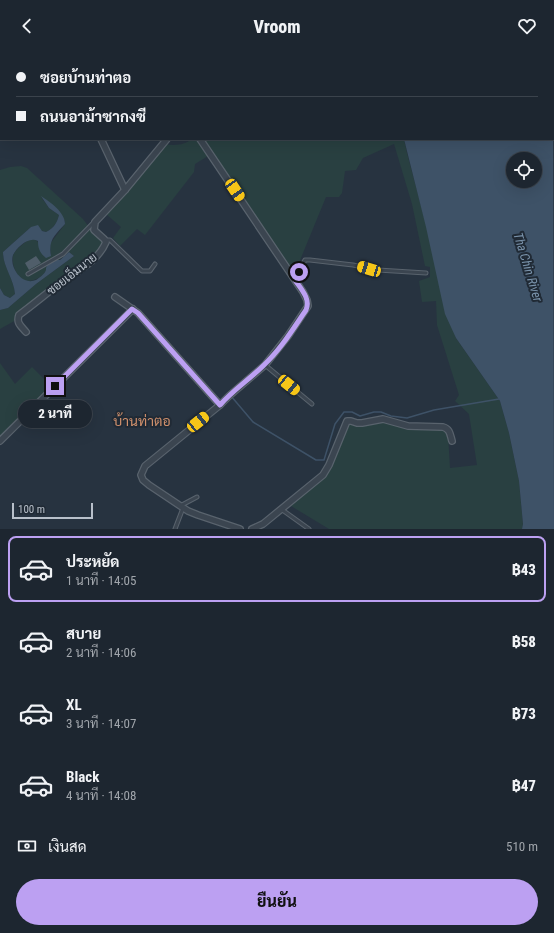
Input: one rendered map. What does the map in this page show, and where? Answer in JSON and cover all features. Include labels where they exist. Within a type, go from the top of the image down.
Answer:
[{"type":"street","points":[[101,140],[124,189]]},
{"type":"street","name":"ซอยเอ็มนาย","points":[[26,332],[19,323],[19,315],[94,259],[103,250],[106,242],[94,230],[95,222],[166,140]]},
{"type":"street","points":[[201,140],[295,280],[307,300],[308,306],[288,336],[265,365],[228,396],[220,405],[145,466],[140,475],[143,480],[182,507],[198,516],[240,529]]},
{"type":"street","points":[[115,297],[138,313],[220,405]]},
{"type":"street","points":[[0,442],[132,309]]},
{"type":"street","points":[[252,529],[263,524],[323,475],[329,465],[347,421],[362,423],[383,419],[408,426],[443,427],[448,428],[452,441]]},
{"type":"lane","points":[[28,274],[63,254],[124,189]]},
{"type":"lane","points":[[105,240],[110,240],[142,271],[150,271],[156,264]]},
{"type":"lane","points":[[295,280],[305,260],[353,265],[378,270],[426,273]]},
{"type":"lane","points":[[265,365],[312,404]]},
{"type":"lane","points":[[175,529],[182,507],[197,497]]},
{"type":"lane","points":[[281,509],[309,529]]},
{"type":"green space","points":[[190,140],[197,140],[208,156],[195,164],[194,172],[145,235],[137,229],[120,246],[113,238],[121,227],[106,214],[165,144],[173,145],[186,143]]},
{"type":"green space","points":[[204,140],[404,140],[456,338],[500,401],[509,433],[519,481],[523,524],[522,529],[329,529],[291,506],[327,473],[336,456],[348,423],[355,425],[383,422],[406,429],[445,429],[448,434],[450,468],[477,465],[469,414],[455,401],[459,395],[437,325],[436,301],[422,302],[419,281],[430,277],[430,267],[425,266],[412,204],[394,144],[363,158],[356,170],[345,171],[342,193],[339,197],[326,197],[296,270],[291,269]]},
{"type":"green space","points":[[21,166],[27,168],[83,219],[94,234],[109,242],[84,271],[50,294],[25,315],[0,329],[0,310],[8,308],[36,284],[74,256],[69,252],[59,260],[47,266],[47,270],[36,279],[27,281],[21,279],[15,270],[13,262],[15,252],[26,242],[35,239],[51,256],[50,244],[65,224],[65,221],[59,215],[55,225],[46,232],[31,227],[3,252],[3,257],[13,283],[15,294],[10,298],[4,295],[0,288],[0,170]],"holes":[[[41,197],[59,215],[49,208]]]},
{"type":"green space","points":[[0,363],[15,384],[32,367],[51,386],[0,438]]},
{"type":"water","name":"Tha Chin River","points":[[404,140],[553,140],[554,529],[522,529],[523,524],[519,481],[509,433],[500,401],[456,338],[445,314],[426,227]]},
{"type":"water","points":[[41,196],[60,211],[63,215],[65,224],[51,242],[51,256],[46,258],[42,254],[39,249],[38,241],[35,240],[27,241],[20,246],[13,255],[12,260],[15,270],[22,278],[26,280],[36,280],[46,271],[46,268],[53,260],[60,260],[69,252],[74,256],[36,284],[8,308],[0,310],[0,288],[4,295],[10,298],[15,294],[13,283],[3,257],[3,252],[31,227],[38,225],[42,231],[46,232],[53,227],[58,218],[59,215],[49,208]]},
{"type":"building","points":[[36,256],[41,263],[29,270],[25,263]]},
{"type":"waterway","points":[[231,396],[253,422],[316,460],[324,460],[335,424],[344,412],[352,412],[360,416],[374,412],[381,412],[391,416],[407,418],[434,410],[499,399]]},
{"type":"district","name":"บ้านท่าตอ","points":[[142,421]]},
{"type":"route","points":[[55,386],[132,309],[138,313],[220,405],[228,396],[265,365],[306,310],[308,306],[307,300],[295,280],[299,272]]}]
